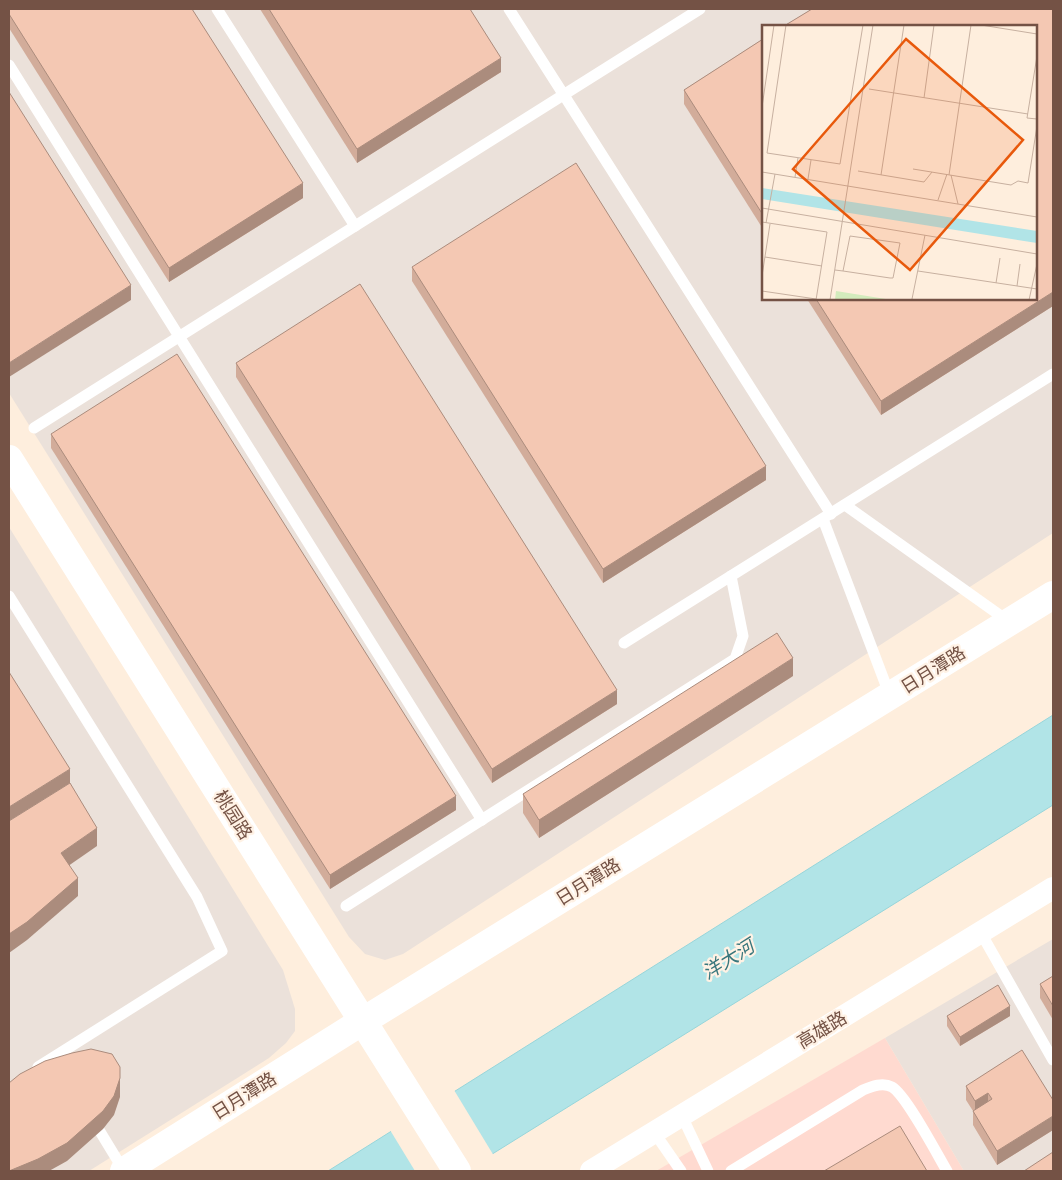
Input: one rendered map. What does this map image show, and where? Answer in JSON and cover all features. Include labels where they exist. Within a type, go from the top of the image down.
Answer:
[{"type":"street","name":"桃园路","points":[[9,459],[457,1171]]},
{"type":"street","name":"日月潭路","points":[[124,1171],[363,1021],[1053,595]]},
{"type":"street","name":"高雄路","points":[[591,1171],[1053,888]]},
{"type":"lane","points":[[217,9],[355,226]]},
{"type":"lane","points":[[509,9],[827,516],[890,696]]},
{"type":"lane","points":[[34,428],[700,9]]},
{"type":"lane","points":[[9,65],[482,820]]},
{"type":"lane","points":[[624,643],[1053,374]]},
{"type":"lane","points":[[845,505],[1010,622]]},
{"type":"lane","points":[[346,906],[734,659],[743,636],[732,576]]},
{"type":"lane","points":[[9,596],[197,897],[222,950],[58,1060],[32,1071]]},
{"type":"lane","points":[[981,933],[1053,1060]]},
{"type":"lane","points":[[732,1171],[875,1084],[892,1086],[902,1096],[947,1171]]},
{"type":"lane","points":[[86,1108],[124,1171]]},
{"type":"lane","points":[[682,1116],[708,1171]]},
{"type":"lane","points":[[654,1132],[681,1171]]},
{"type":"shaded area","points":[[9,9],[1053,9],[1053,533],[403,954],[385,960],[365,954],[349,937],[9,393]]},
{"type":"shaded area","points":[[9,527],[283,970],[295,1009],[295,1031],[286,1043],[269,1058],[89,1171],[9,1171]]},
{"type":"shaded area","points":[[1053,939],[1053,1171],[964,1171],[885,1038]]},
{"type":"shaded area","points":[[885,1038],[964,1171],[656,1171]]},
{"type":"water","name":"洋大河","points":[[1053,715],[1053,805],[465,1171],[328,1171]]},
{"type":"pier","points":[[454,1090],[494,1156],[470,1171],[415,1171],[390,1130]]},
{"type":"building","points":[[9,9],[192,9],[303,183],[169,268],[9,14]]},
{"type":"building","points":[[269,9],[470,9],[501,58],[357,149]]},
{"type":"building","points":[[812,9],[1053,9],[1053,292],[881,401],[817,300],[1037,300],[1037,25],[786,25]]},
{"type":"building","points":[[762,40],[762,213],[684,90]]},
{"type":"building","points":[[9,92],[131,285],[9,363]]},
{"type":"building","points":[[576,163],[766,466],[603,569],[412,267]]},
{"type":"building","points":[[360,284],[617,690],[492,769],[236,363]]},
{"type":"building","points":[[177,354],[456,796],[330,875],[51,434]]},
{"type":"building","points":[[777,633],[793,658],[539,820],[523,794]]},
{"type":"building","points":[[9,672],[70,769],[9,807]]},
{"type":"building","points":[[70,783],[97,828],[61,853],[78,878],[27,922],[9,934],[9,821]]},
{"type":"building","points":[[1053,976],[1053,1006],[1040,984]]},
{"type":"building","points":[[998,985],[1010,1006],[960,1037],[947,1016]]},
{"type":"building","points":[[91,1049],[112,1054],[120,1067],[120,1078],[114,1096],[103,1111],[67,1143],[38,1159],[9,1171],[9,1083],[20,1074],[45,1061]]},
{"type":"building","points":[[1022,1050],[1053,1100],[1053,1116],[997,1151],[973,1111],[992,1099],[988,1093],[975,1101],[966,1086]]},
{"type":"building","points":[[900,1126],[927,1171],[824,1171]]},
{"type":"building","points":[[1053,1152],[1053,1171],[1024,1171]]}]
